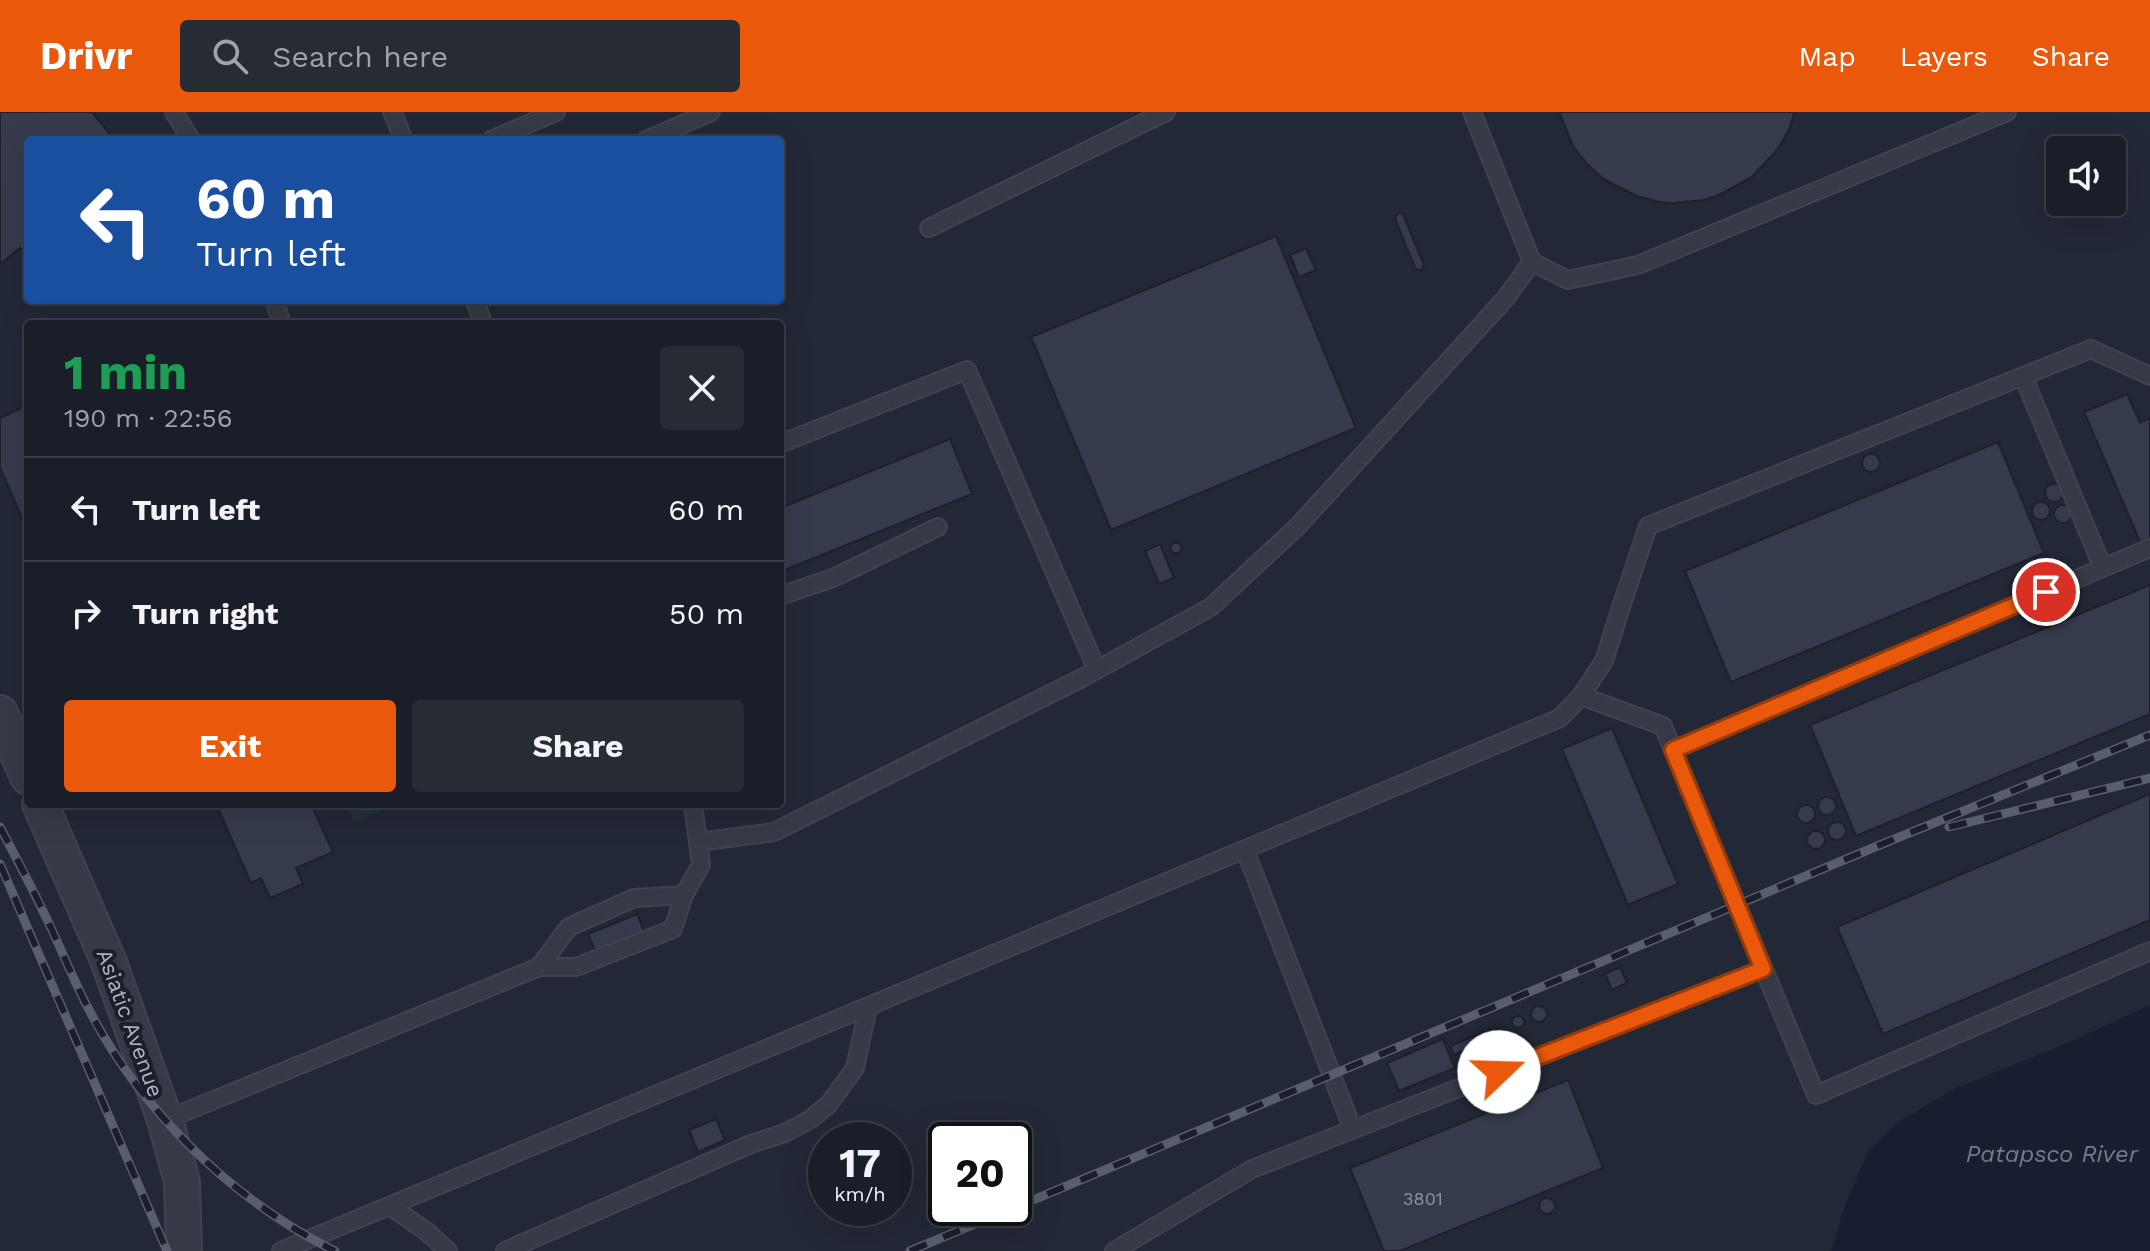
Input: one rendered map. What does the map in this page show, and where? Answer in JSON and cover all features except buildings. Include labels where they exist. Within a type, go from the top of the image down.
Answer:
[{"type":"street","points":[[0,713],[24,768]]},
{"type":"street","name":"Asiatic Avenue","points":[[42,808],[108,960],[165,1120],[182,1182],[184,1251]]},
{"type":"lane","points":[[174,112],[189,136]]},
{"type":"lane","points":[[392,112],[402,136]]},
{"type":"lane","points":[[500,136],[556,112]]},
{"type":"lane","points":[[655,136],[711,112]]},
{"type":"lane","points":[[929,228],[1166,112]]},
{"type":"lane","points":[[1472,112],[1532,262],[1568,280],[1638,265],[2007,112]]},
{"type":"lane","points":[[698,842],[774,832],[1097,670],[1211,607],[1288,536],[1505,299],[1532,262]]},
{"type":"lane","points":[[281,1251],[1560,718],[1581,696],[1604,661],[1648,526],[2091,349],[2150,376]]},
{"type":"lane","points":[[784,442],[967,370],[1097,670]]},
{"type":"lane","points":[[2023,376],[2103,568]]},
{"type":"lane","points":[[784,595],[833,578],[938,527]]},
{"type":"lane","points":[[1673,750],[2150,548]]},
{"type":"lane","points":[[1581,696],[1663,726],[1816,1095],[2150,951]]},
{"type":"lane","points":[[165,1120],[539,967],[576,967],[673,929],[684,895],[701,865],[694,808]]},
{"type":"lane","points":[[1245,850],[1353,1130]]},
{"type":"lane","points":[[539,967],[569,927],[634,898],[684,895]]},
{"type":"lane","points":[[1114,1251],[1252,1169],[1763,969]]},
{"type":"lane","points":[[505,1251],[751,1144],[785,1133],[811,1119],[829,1104],[855,1068],[868,1007]]},
{"type":"lane","points":[[391,1207],[448,1251]]},
{"type":"shaded area","points":[[349,808],[386,808],[354,822]]},
{"type":"water","name":"Patapsco River","points":[[2150,1005],[2150,1251],[1831,1251],[1846,1203],[1869,1150],[1900,1121],[1954,1089],[2070,1042]]},
{"type":"railway","points":[[1032,1200],[2150,735]]},
{"type":"railway","points":[[1949,827],[2150,778]]},
{"type":"railway","points":[[0,827],[85,1002],[107,1041],[159,1113],[223,1177],[259,1205],[335,1251]]},
{"type":"railway","points":[[0,864],[167,1251]]},
{"type":"railway","points":[[910,1251],[970,1226]]},
{"type":"route","points":[[1499,1072],[1763,969],[1673,750],[2046,592]]}]
